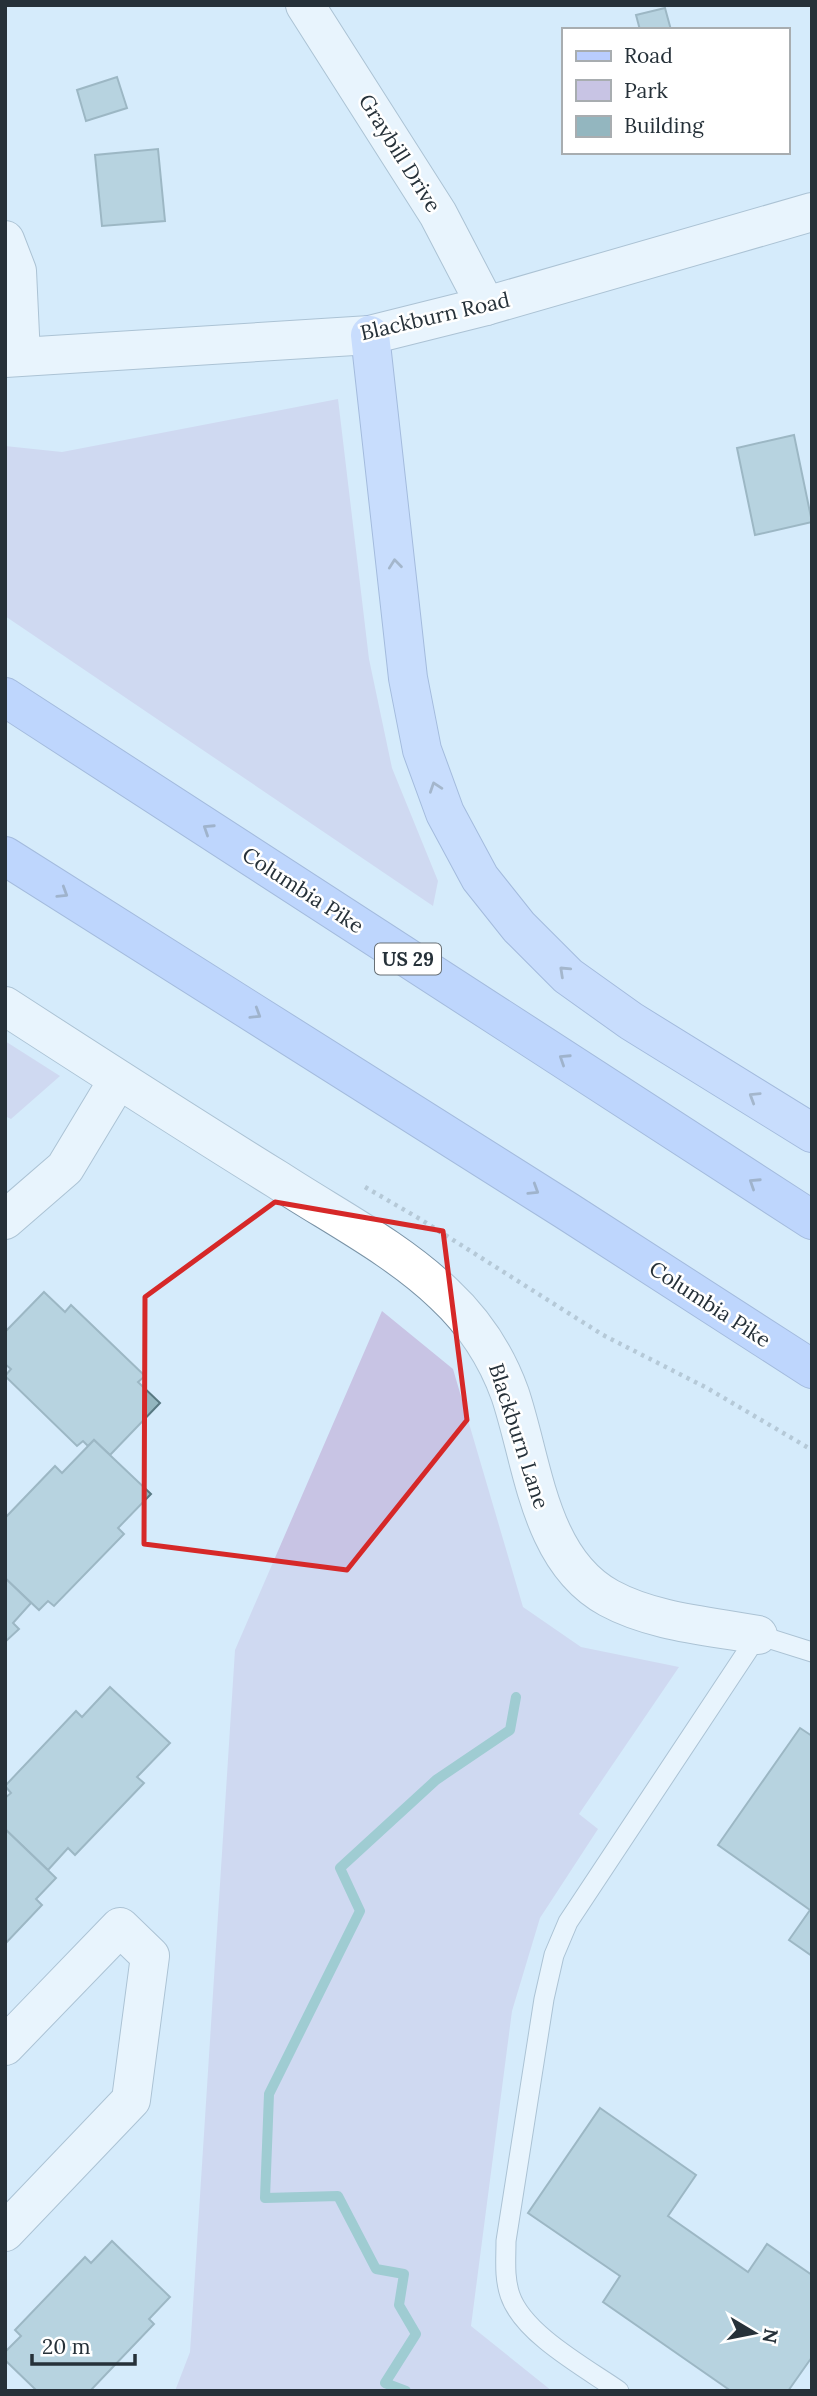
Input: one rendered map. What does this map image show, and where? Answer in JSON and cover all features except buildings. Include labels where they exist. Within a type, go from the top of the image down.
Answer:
[{"type":"highway","name":"Columbia Pike","points":[[5,697],[812,1220]]},
{"type":"highway","name":"Columbia Pike","points":[[5,856],[812,1369]]},
{"type":"main road","points":[[370,335],[410,690],[422,750],[445,814],[474,867],[519,927],[568,976],[631,1021],[812,1133]]},
{"type":"street","name":"Graybill Drive","points":[[305,5],[438,214],[486,306]]},
{"type":"street","name":"Blackburn Road","points":[[13,357],[370,335],[486,306],[812,212]]},
{"type":"street","points":[[5,240],[17,271],[13,357]]},
{"type":"street","name":"Blackburn Lane","points":[[5,1006],[379,1244],[442,1292],[475,1325],[509,1392],[543,1511],[563,1552],[585,1581],[609,1598],[643,1613],[758,1635]]},
{"type":"street","points":[[5,1220],[65,1168],[82,1145],[118,1080]]},
{"type":"street","points":[[5,2046],[120,1927],[150,1956],[131,2100],[5,2232]]},
{"type":"lane","points":[[619,2391],[541,2336],[522,2316],[511,2298],[505,2274],[506,2241],[544,1998],[554,1955],[568,1922],[758,1635],[812,1652]]},
{"type":"path","points":[[358,1183],[421,1219],[603,1335],[707,1388],[812,1450]]},
{"type":"highlighted area","points":[[275,1202],[443,1231],[467,1420],[347,1570],[144,1544],[145,1297]]},
{"type":"green space","points":[[338,399],[369,659],[392,768],[438,881],[433,906],[5,616],[5,446],[62,452]]},
{"type":"green space","points":[[5,1041],[60,1076],[11,1119],[5,1116]]},
{"type":"green space","points":[[382,1311],[453,1369],[523,1607],[581,1647],[679,1667],[579,1814],[598,1829],[540,1918],[512,2011],[471,2326],[552,2391],[175,2391],[190,2352],[235,1650]]},
{"type":"waterway","points":[[406,2391],[385,2383],[416,2334],[399,2305],[404,2274],[376,2269],[338,2196],[265,2198],[269,2094],[360,1911],[340,1868],[436,1780],[510,1730],[516,1697]]}]
